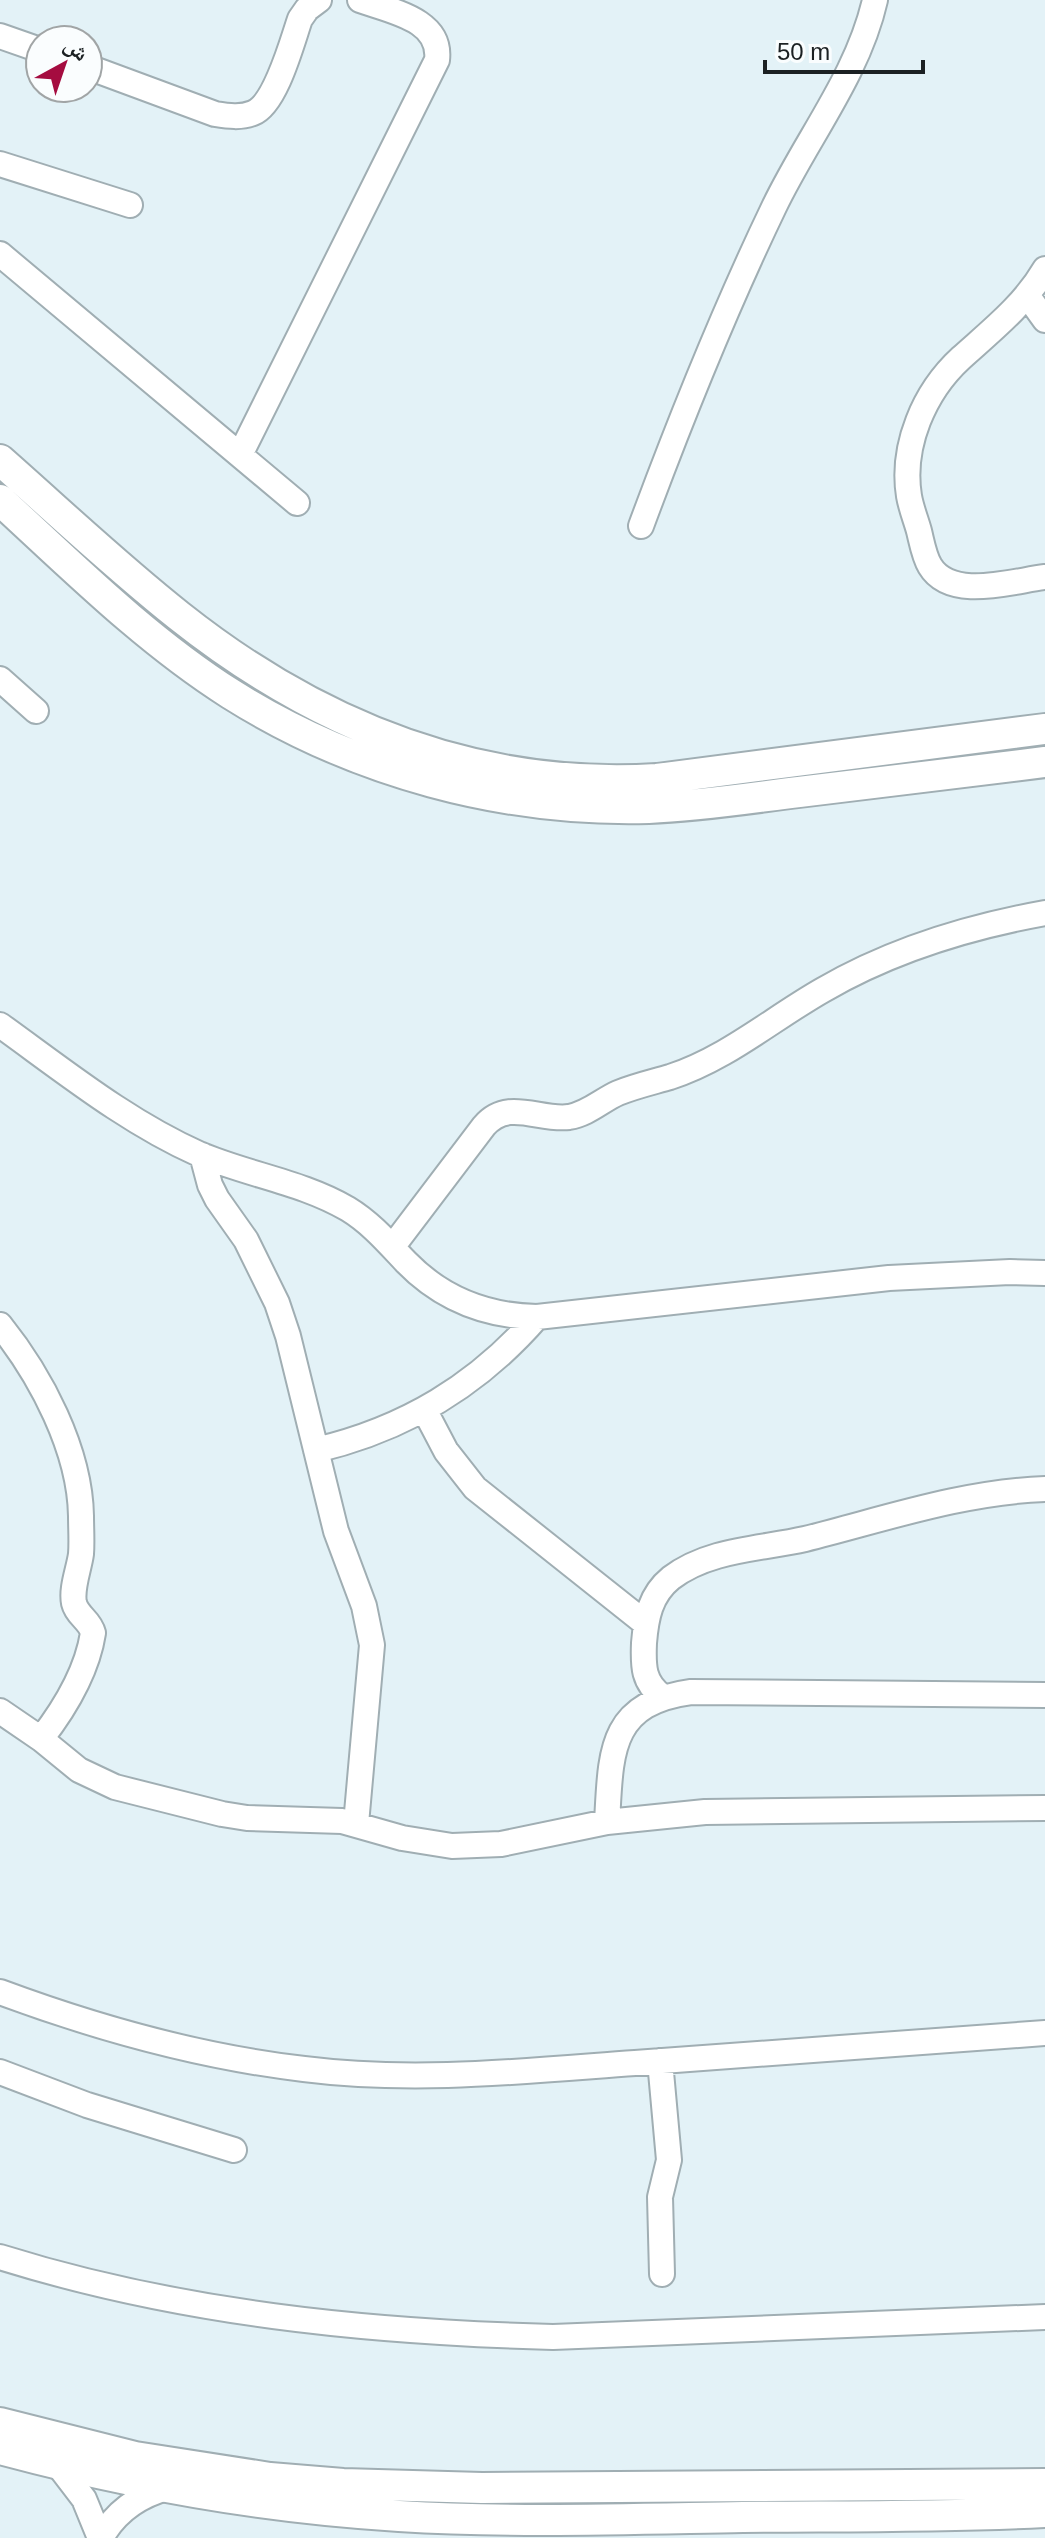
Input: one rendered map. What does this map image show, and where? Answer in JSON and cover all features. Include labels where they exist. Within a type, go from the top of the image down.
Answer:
[{"type":"street","points":[[104,73],[215,114],[252,114],[270,98],[300,19],[319,0]]},
{"type":"street","points":[[240,455],[437,60],[436,42],[426,27],[360,0]]},
{"type":"street","points":[[641,526],[690,397],[741,278],[775,204],[860,48],[875,0]]},
{"type":"street","points":[[0,36],[24,44]]},
{"type":"street","points":[[0,164],[130,205]]},
{"type":"street","points":[[0,254],[297,503]]},
{"type":"street","points":[[1045,269],[1027,295],[993,331],[960,358],[931,396],[913,434],[908,460],[908,485],[927,559],[937,575],[962,587],[1045,577]]},
{"type":"street","points":[[1027,295],[1045,320]]},
{"type":"street","points":[[0,460],[178,616],[256,670],[335,715],[409,747],[446,759],[521,775],[625,781],[1045,729]]},
{"type":"street","points":[[0,500],[135,622],[231,694],[308,737],[387,769],[428,781],[470,791],[558,804],[650,808],[1045,762]]},
{"type":"street","points":[[0,679],[36,711]]},
{"type":"street","points":[[393,1246],[484,1126],[496,1115],[513,1111],[553,1117],[571,1116],[628,1089],[700,1066],[825,989],[890,957],[967,931],[1045,913]]},
{"type":"street","points":[[0,1025],[132,1117],[202,1155],[333,1201],[366,1222],[419,1275],[454,1299],[494,1313],[537,1317],[889,1278],[1045,1273]]},
{"type":"street","points":[[202,1155],[217,1199],[246,1240],[277,1303],[336,1531],[364,1606],[372,1645],[356,1824]]},
{"type":"street","points":[[316,1450],[372,1435],[425,1411],[496,1360],[537,1317]]},
{"type":"street","points":[[0,1325],[42,1388],[67,1448],[81,1512],[81,1554],[73,1599],[77,1610],[92,1625],[93,1633],[78,1680],[41,1739]]},
{"type":"street","points":[[425,1411],[446,1451],[475,1488],[645,1623]]},
{"type":"street","points":[[663,1697],[650,1685],[643,1671],[645,1623],[649,1608],[661,1587],[682,1570],[711,1558],[838,1531],[922,1507],[995,1493],[1045,1489]]},
{"type":"street","points":[[607,1822],[611,1755],[615,1743],[630,1719],[663,1697],[691,1692],[1045,1695]]},
{"type":"street","points":[[0,1711],[79,1770],[115,1787],[222,1814],[247,1818],[311,1818],[356,1824],[427,1843],[477,1846],[526,1840],[607,1822],[705,1812],[1045,1808]]},
{"type":"street","points":[[0,1992],[195,2050],[305,2069],[418,2077],[1045,2033]]},
{"type":"street","points":[[660,2061],[669,2152],[660,2197],[662,2274]]},
{"type":"street","points":[[0,2072],[87,2105],[234,2150]]},
{"type":"street","points":[[0,2257],[55,2274],[166,2300],[320,2323],[459,2334],[553,2337],[1045,2317]]},
{"type":"street","points":[[0,2423],[135,2457],[270,2478],[343,2484],[482,2488],[1045,2484]]},
{"type":"street","points":[[0,2449],[167,2488],[327,2510],[468,2519],[1045,2512]]},
{"type":"street","points":[[58,2465],[84,2499],[100,2538],[123,2509],[143,2496],[167,2488]]}]
